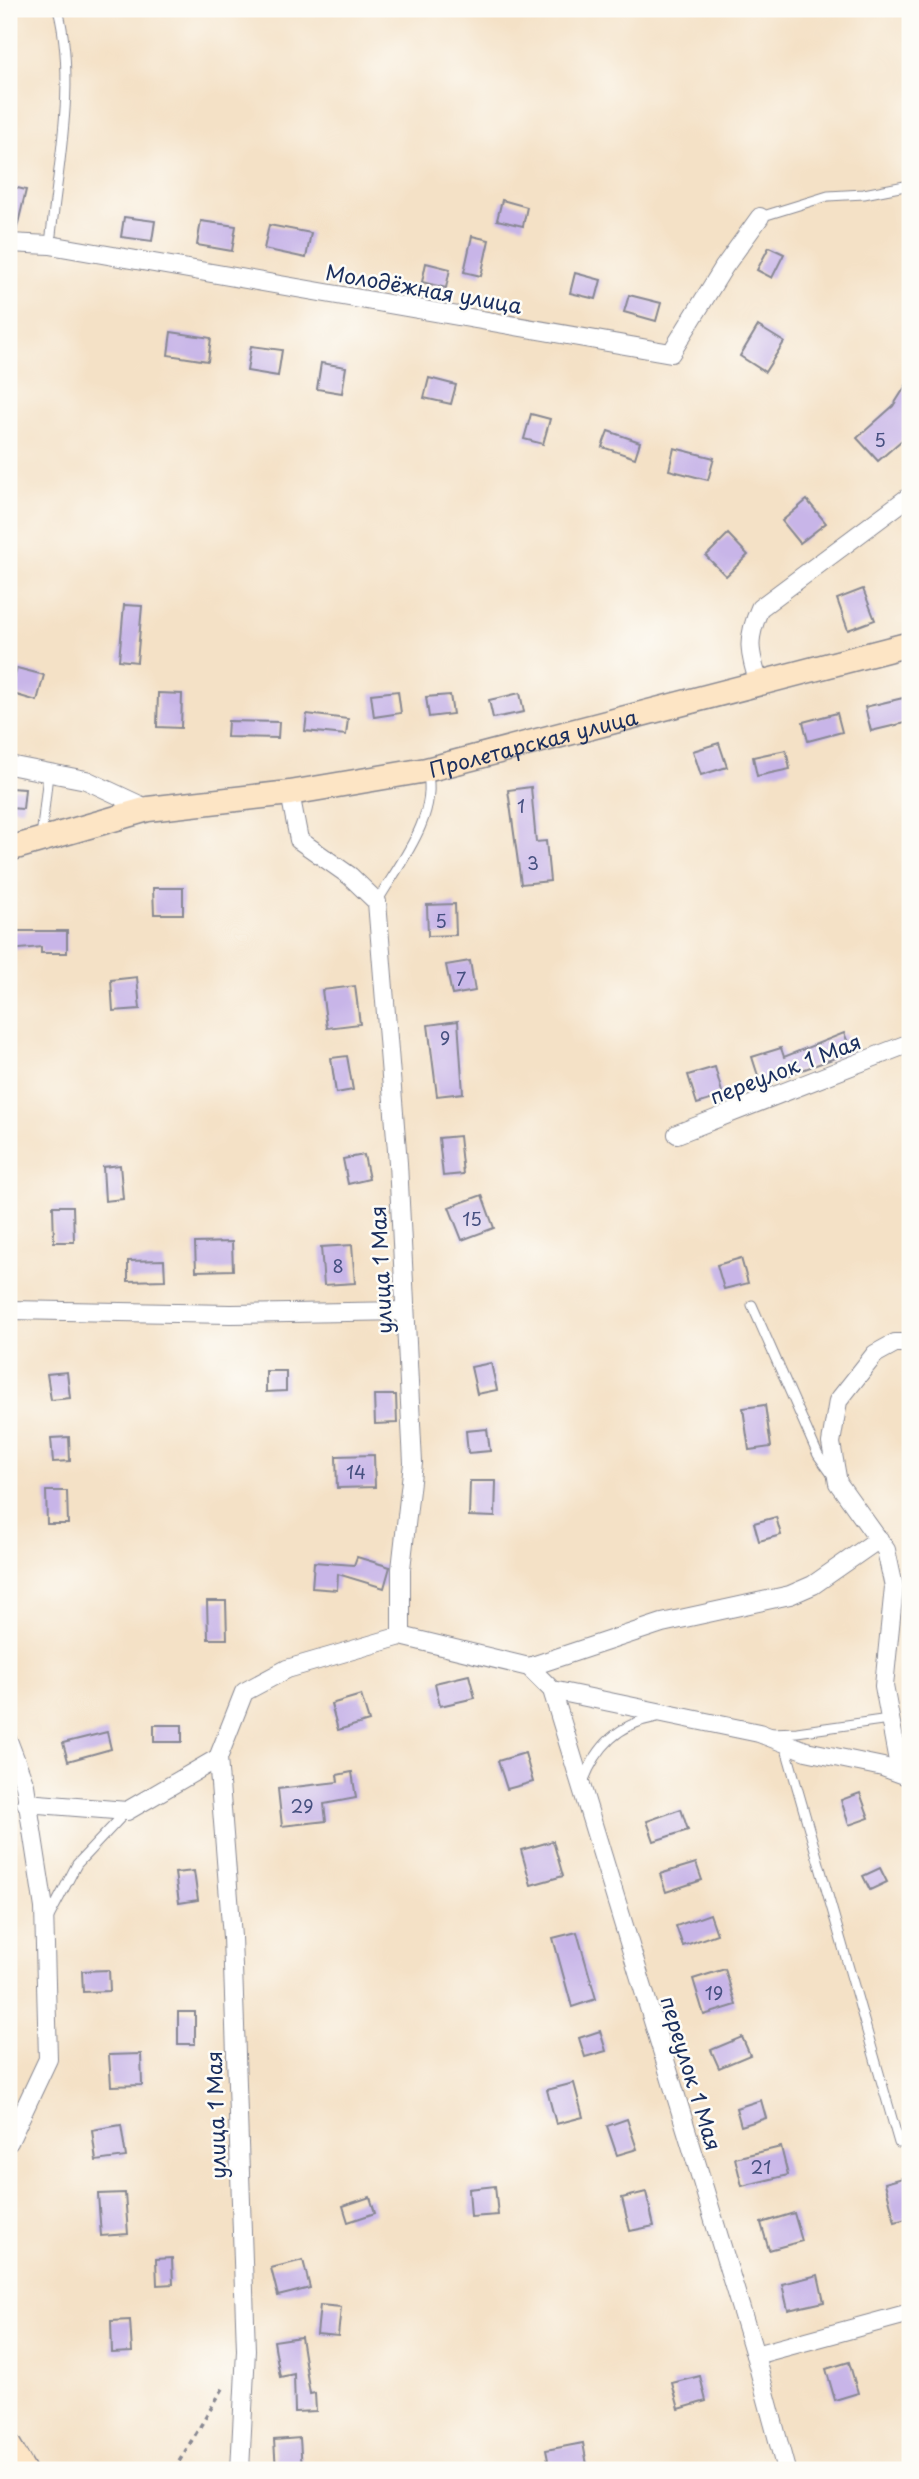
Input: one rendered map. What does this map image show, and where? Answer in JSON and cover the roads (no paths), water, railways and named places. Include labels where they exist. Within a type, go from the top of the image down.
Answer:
[{"type":"street","name":"Молодёжная улица","points":[[9,243],[50,246],[671,354],[724,267],[760,217]]},
{"type":"street","points":[[759,684],[748,649],[751,628],[760,608],[910,496]]},
{"type":"street","name":"Пролетарская улица","points":[[9,849],[148,808],[290,793],[426,770],[910,644]]},
{"type":"street","points":[[9,765],[86,780],[148,808]]},
{"type":"street","points":[[290,793],[299,840],[349,876],[377,902]]},
{"type":"street","name":"улица 1 Мая","points":[[377,902],[398,1163],[413,1463],[401,1569],[401,1636]]},
{"type":"street","name":"переулок 1 Мая","points":[[677,1134],[910,1043]]},
{"type":"street","points":[[9,1310],[231,1314],[405,1311]]},
{"type":"street","points":[[904,1343],[895,1343],[875,1354],[838,1401],[831,1443],[838,1483],[886,1550],[894,1587],[884,1686],[889,1719],[905,1774]]},
{"type":"street","points":[[529,1667],[662,1623],[790,1595],[813,1585],[879,1539]]},
{"type":"street","points":[[26,1803],[128,1810],[218,1759],[244,1692],[287,1669],[401,1636],[529,1667],[552,1690],[759,1733],[785,1744],[905,1774]]},
{"type":"street","name":"переулок 1 Мая","points":[[552,1690],[755,2356],[786,2470]]},
{"type":"street","points":[[9,1743],[25,1785],[45,1926],[47,2059],[9,2142]]},
{"type":"street","name":"улица 1 Мая","points":[[218,1759],[232,1937],[246,2350],[240,2470]]},
{"type":"street","points":[[755,2356],[910,2313]]},
{"type":"street","points":[[9,2446],[23,2470]]},
{"type":"lane","points":[[50,246],[65,90],[64,32],[58,9]]},
{"type":"lane","points":[[760,217],[828,196],[864,194],[910,185]]},
{"type":"lane","points":[[377,902],[429,807],[432,789],[426,770]]},
{"type":"lane","points":[[41,840],[48,774]]},
{"type":"lane","points":[[752,1305],[818,1455],[838,1483]]},
{"type":"lane","points":[[581,1786],[592,1758],[611,1735],[649,1718],[670,1715]]},
{"type":"lane","points":[[759,1733],[797,1732],[889,1719]]},
{"type":"lane","points":[[785,1744],[899,2144]]},
{"type":"lane","points":[[45,1926],[77,1864],[128,1810]]}]
